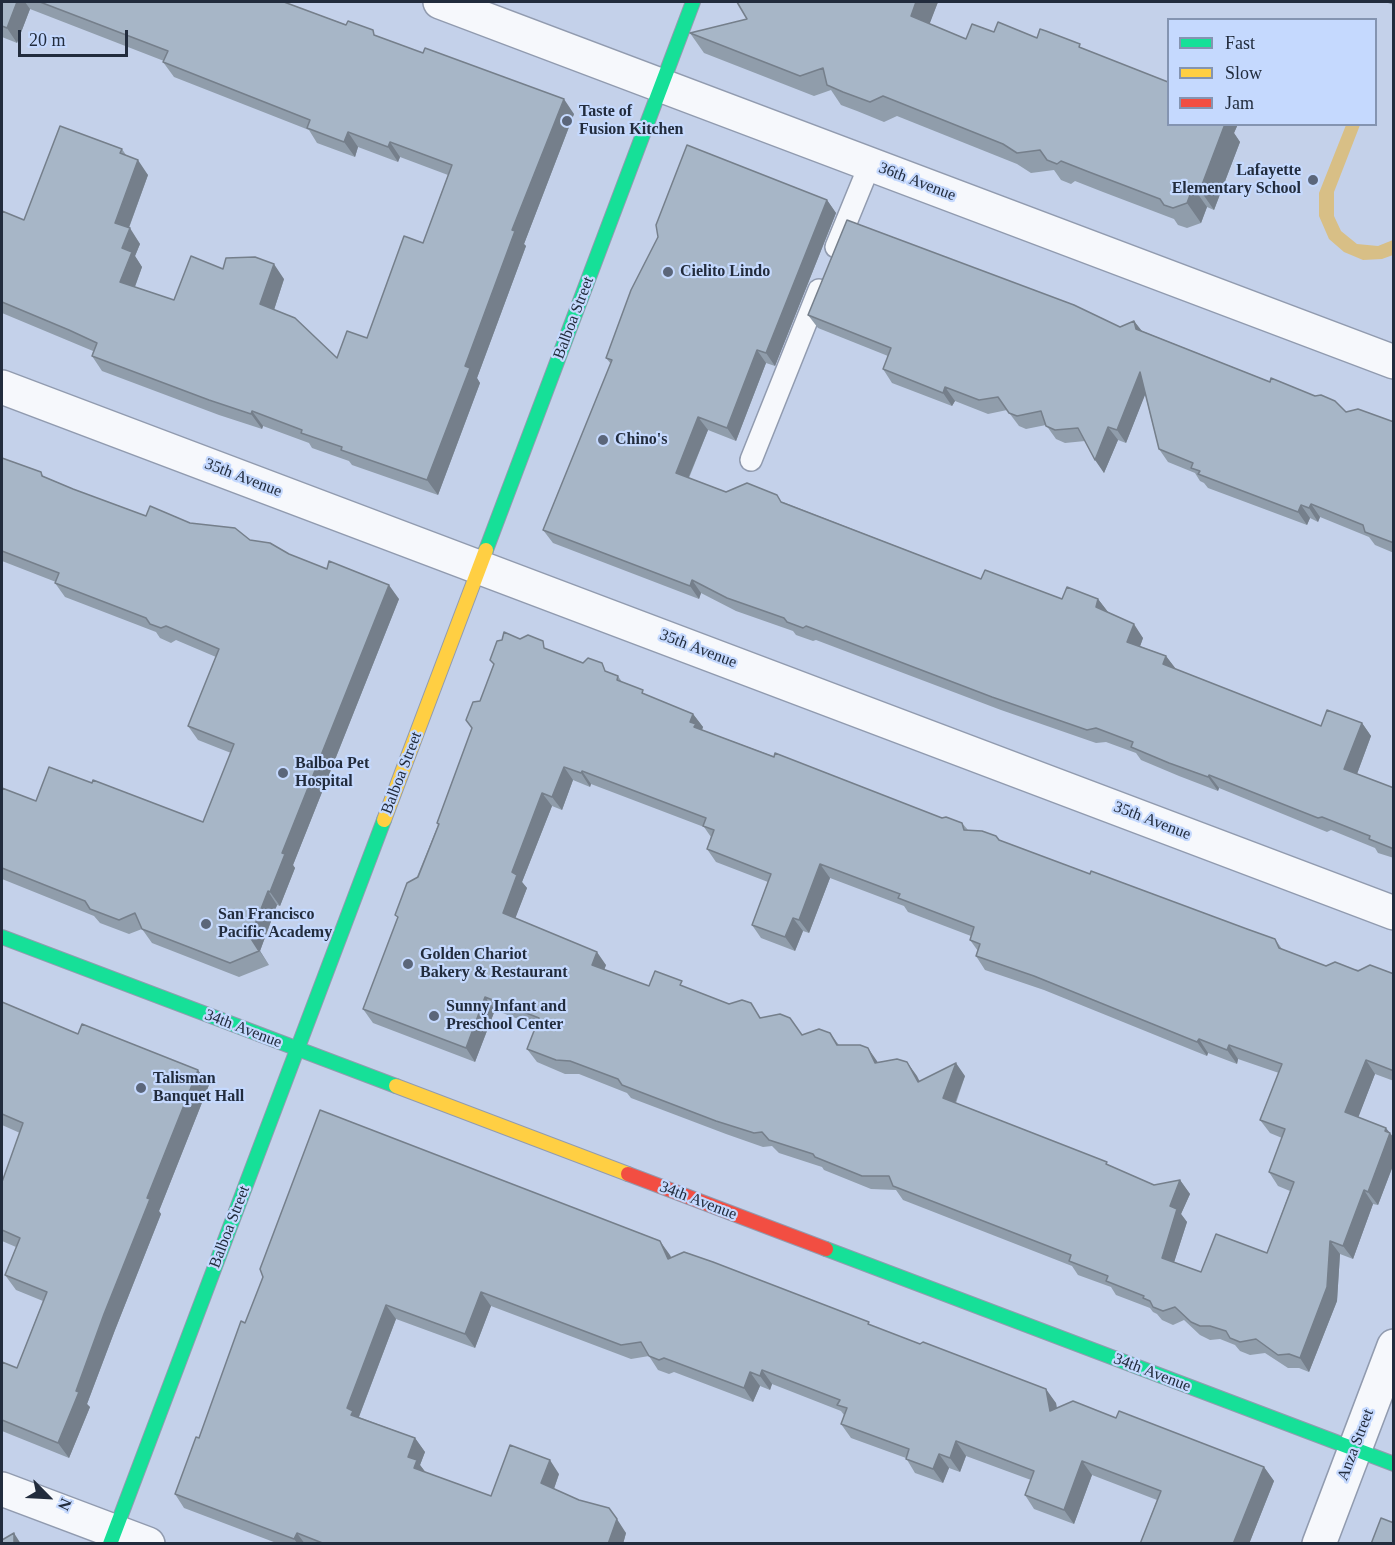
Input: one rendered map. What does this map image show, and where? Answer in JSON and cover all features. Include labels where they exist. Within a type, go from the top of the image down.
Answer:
[{"type":"street","name":"36th Avenue","points":[[440,2],[1394,362]]},
{"type":"street","name":"Balboa Street","points":[[112,1537],[693,2]]},
{"type":"street","name":"35th Avenue","points":[[2,387],[1394,913]]},
{"type":"street","name":"34th Avenue","points":[[2,937],[1394,1464]]},
{"type":"street","name":"Anza Street","points":[[1319,1544],[1394,1346]]},
{"type":"street","points":[[2,1489],[112,1537],[148,1544]]},
{"type":"lane","points":[[751,460],[870,164]]},
{"type":"shaded area","points":[[1346,126],[1360,126],[1334,192],[1334,216],[1341,231],[1357,244],[1378,246],[1393,240],[1393,255],[1382,259],[1363,260],[1344,252],[1329,239],[1319,216],[1319,193]]},
{"type":"building","points":[[2,2],[17,2],[7,28],[2,26]]},
{"type":"building","points":[[40,2],[284,2],[346,25],[348,21],[373,30],[374,35],[423,53],[425,48],[564,99],[512,230],[515,231],[465,366],[470,368],[427,480],[341,450],[342,447],[301,433],[302,430],[252,411],[251,414],[209,400],[92,356],[97,343],[2,302],[2,211],[24,220],[60,126],[122,149],[120,153],[138,160],[115,223],[130,228],[122,248],[132,252],[120,282],[174,300],[191,256],[223,269],[226,258],[255,257],[274,264],[260,304],[295,318],[337,358],[347,331],[367,338],[404,236],[423,243],[452,165],[390,142],[388,147],[348,132],[344,142],[307,128],[310,120],[163,62],[168,51]]},
{"type":"building","points":[[737,2],[916,2],[911,16],[966,39],[972,24],[994,32],[998,22],[1037,38],[1040,29],[1167,82],[1167,126],[1224,126],[1200,190],[1193,187],[1187,203],[1173,208],[1164,205],[1160,199],[1061,161],[1057,164],[1047,160],[1040,150],[1017,153],[1003,144],[883,96],[870,102],[843,92],[827,85],[823,68],[800,76],[690,33],[747,19]]},
{"type":"building","points":[[687,145],[827,200],[766,353],[757,350],[727,428],[698,417],[676,473],[726,492],[747,483],[777,495],[781,502],[981,579],[985,570],[1062,599],[1067,587],[1098,599],[1096,607],[1134,624],[1127,642],[1166,656],[1163,664],[1321,726],[1327,710],[1362,723],[1344,769],[1394,788],[1394,849],[1369,839],[1370,836],[1322,817],[1318,818],[1209,775],[1208,777],[1169,763],[1131,747],[1133,742],[1096,728],[1087,730],[992,697],[806,626],[803,628],[787,622],[784,618],[727,598],[692,580],[690,586],[543,530],[612,360],[606,358],[631,290],[658,237],[656,225]]},
{"type":"building","points":[[847,220],[1074,305],[1120,327],[1134,321],[1136,329],[1270,382],[1271,378],[1315,396],[1321,395],[1335,401],[1346,412],[1358,409],[1394,422],[1394,543],[1365,532],[1363,525],[1311,504],[1309,508],[1301,505],[1298,512],[1198,474],[1200,471],[1191,468],[1193,463],[1159,449],[1140,372],[1117,430],[1108,427],[1095,460],[1078,428],[1055,430],[1046,426],[1041,411],[1017,416],[1009,413],[998,397],[979,400],[945,387],[943,393],[883,369],[891,348],[808,315]]},
{"type":"building","points":[[2,458],[41,472],[42,476],[73,489],[146,516],[150,506],[190,523],[235,528],[250,540],[270,543],[289,554],[327,569],[329,561],[389,585],[282,853],[285,854],[270,892],[268,891],[250,937],[259,951],[230,963],[142,929],[135,913],[119,920],[90,909],[85,901],[2,868],[2,788],[36,801],[49,767],[92,783],[93,780],[203,822],[234,744],[188,726],[219,649],[166,626],[161,628],[150,624],[146,618],[55,583],[59,573],[2,551]]},
{"type":"building","points":[[504,632],[520,639],[528,635],[543,641],[544,648],[583,663],[588,658],[602,663],[605,671],[618,676],[617,680],[693,714],[690,722],[696,724],[694,727],[774,757],[775,753],[942,818],[946,817],[962,823],[964,830],[982,831],[996,836],[999,840],[1090,874],[1091,871],[1275,939],[1279,948],[1326,966],[1335,962],[1358,971],[1370,965],[1394,974],[1394,1071],[1366,1060],[1345,1112],[1386,1128],[1385,1131],[1390,1133],[1368,1192],[1364,1190],[1343,1246],[1330,1241],[1327,1287],[1300,1358],[1289,1354],[1278,1355],[1256,1339],[1240,1342],[1230,1338],[1226,1331],[1210,1326],[1200,1326],[1191,1322],[1175,1307],[1163,1311],[1153,1307],[1150,1301],[1143,1298],[1144,1296],[1106,1281],[1108,1276],[1069,1261],[1071,1255],[893,1186],[889,1176],[862,1176],[815,1157],[813,1154],[769,1140],[762,1132],[754,1133],[716,1121],[622,1085],[618,1079],[570,1061],[556,1060],[527,1049],[539,1018],[485,997],[466,1048],[363,1009],[398,917],[395,915],[407,883],[418,877],[439,824],[437,823],[472,728],[466,720],[473,702],[480,701],[494,664],[490,660],[497,641],[502,640]],"holes":[[[564,767],[581,773],[582,771],[706,818],[703,826],[714,830],[707,849],[771,874],[752,925],[785,937],[793,918],[799,920],[820,864],[900,894],[898,898],[974,927],[970,940],[980,944],[976,956],[1034,976],[1197,1042],[1199,1039],[1227,1050],[1229,1045],[1282,1064],[1260,1120],[1285,1129],[1269,1172],[1294,1182],[1267,1253],[1216,1234],[1201,1272],[1162,1258],[1177,1209],[1170,1206],[1180,1180],[1154,1185],[1106,1164],[1107,1162],[943,1098],[956,1063],[918,1082],[907,1062],[897,1059],[875,1063],[868,1048],[860,1045],[837,1045],[830,1033],[819,1029],[802,1035],[790,1018],[780,1014],[760,1018],[751,1003],[742,1000],[729,1004],[680,985],[682,981],[655,971],[649,986],[592,965],[597,952],[503,913],[517,875],[512,872],[542,793],[552,797]]]},
{"type":"building","points":[[2,1002],[78,1034],[82,1024],[198,1070],[147,1198],[150,1199],[104,1314],[76,1391],[79,1392],[58,1443],[2,1420],[2,1362],[17,1368],[47,1292],[5,1275],[20,1238],[2,1230],[2,1182],[23,1123],[2,1114]]},
{"type":"building","points":[[320,1110],[660,1241],[668,1259],[684,1252],[869,1322],[868,1324],[920,1344],[923,1342],[1046,1389],[1050,1411],[1073,1401],[1116,1418],[1119,1411],[1264,1467],[1233,1544],[1140,1544],[1161,1491],[1082,1461],[1064,1510],[1025,1495],[1034,1471],[956,1441],[950,1458],[939,1454],[933,1469],[906,1459],[909,1449],[841,1424],[847,1408],[837,1405],[840,1400],[762,1370],[760,1376],[750,1372],[744,1388],[664,1358],[659,1360],[649,1356],[641,1342],[621,1345],[481,1292],[465,1334],[386,1305],[347,1408],[353,1411],[351,1415],[415,1438],[408,1457],[417,1460],[414,1468],[491,1496],[510,1445],[550,1460],[541,1483],[579,1500],[609,1508],[617,1519],[608,1544],[325,1544],[297,1533],[294,1539],[175,1494],[196,1437],[199,1438],[241,1321],[245,1323],[263,1277],[260,1269]]},
{"type":"building","points":[[1381,1518],[1394,1523],[1394,1544],[1371,1544]]},
{"type":"building","points":[[14,1533],[14,1544],[2,1544],[2,1540]]},
{"type":"traffic: fast","points":[[486,550],[693,2]]},
{"type":"traffic: fast","points":[[110,1544],[384,820]]},
{"type":"traffic: fast","points":[[2,937],[396,1086]]},
{"type":"traffic: fast","points":[[826,1249],[1394,1464]]},
{"type":"traffic: slow","points":[[384,820],[486,550]]},
{"type":"traffic: slow","points":[[396,1086],[628,1174]]},
{"type":"traffic: jam","points":[[628,1174],[826,1249]]},
{"type":"place","name":"Taste of Fusion Kitchen","points":[[567,121]]},
{"type":"place","name":"Lafayette Elementary School","points":[[1313,180]]},
{"type":"place","name":"Cielito Lindo","points":[[668,272]]},
{"type":"place","name":"Chino's","points":[[603,440]]},
{"type":"place","name":"Balboa Pet Hospital","points":[[283,773]]},
{"type":"place","name":"San Francisco Pacific Academy","points":[[206,924]]},
{"type":"place","name":"Golden Chariot Bakery & Restaurant","points":[[408,964]]},
{"type":"place","name":"Sunny Infant and Preschool Center","points":[[434,1016]]},
{"type":"place","name":"Talisman Banquet Hall","points":[[141,1088]]}]
